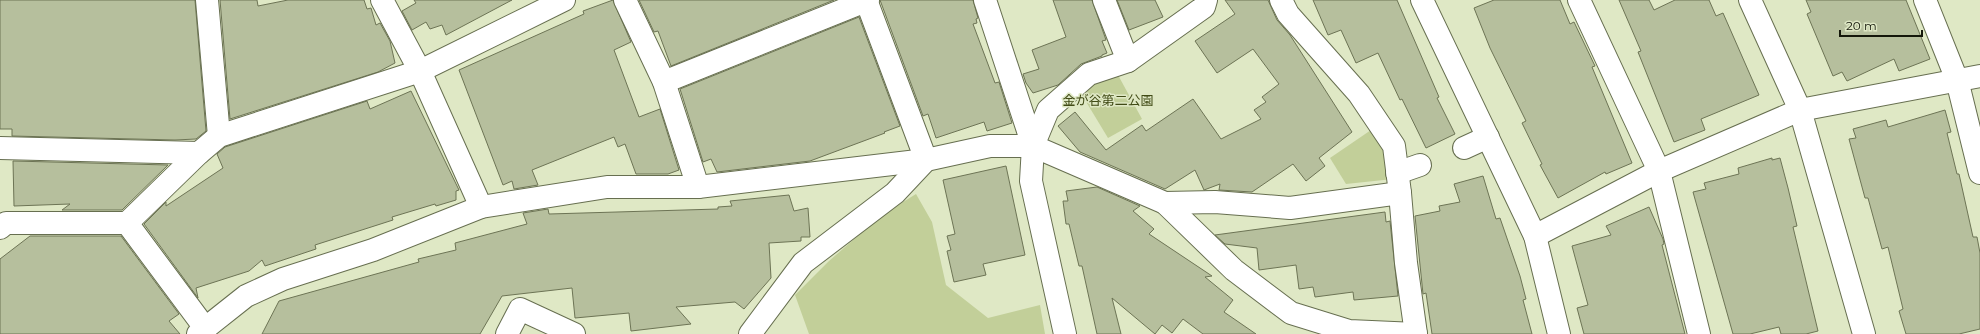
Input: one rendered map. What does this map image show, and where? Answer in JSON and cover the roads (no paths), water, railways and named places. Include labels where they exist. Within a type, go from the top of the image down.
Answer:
[{"type":"street","points":[[208,0],[219,136]]},
{"type":"street","points":[[382,0],[420,71],[481,207]]},
{"type":"street","points":[[2,220],[126,223],[199,153],[219,136],[420,71],[564,0]]},
{"type":"street","points":[[625,0],[664,82],[698,187]]},
{"type":"street","points":[[664,82],[866,0],[926,160]]},
{"type":"street","points":[[985,0],[1033,146]]},
{"type":"street","points":[[1104,0],[1128,61]]},
{"type":"street","points":[[1065,334],[1031,181],[1033,146],[1048,110],[1089,74],[1128,61],[1204,7],[1206,0]]},
{"type":"street","points":[[126,223],[202,331],[246,296],[283,279],[373,250],[481,207],[607,187],[698,187],[926,160],[990,146],[1033,146],[1165,202],[1234,270],[1292,313],[1349,331],[1416,334],[1406,263],[1394,146],[1359,94],[1288,14],[1281,0]]},
{"type":"street","points":[[1422,0],[1535,236],[1559,334]]},
{"type":"street","points":[[1579,0],[1659,171],[1700,334]]},
{"type":"street","points":[[1750,0],[1800,110],[1864,334]]},
{"type":"street","points":[[1925,0],[1956,80],[1980,173]]},
{"type":"street","points":[[1535,236],[1659,171],[1800,110],[1980,76]]},
{"type":"street","points":[[1464,148],[1488,138]]},
{"type":"street","points":[[0,148],[199,153]]},
{"type":"street","points":[[750,334],[803,263],[895,193],[926,160]]},
{"type":"street","points":[[1165,202],[1215,202],[1290,208],[1399,183],[1420,164]]},
{"type":"street","points":[[507,334],[520,309],[574,334]]},
{"type":"park label","name":"金が谷第二公園","points":[[1108,100]]}]
